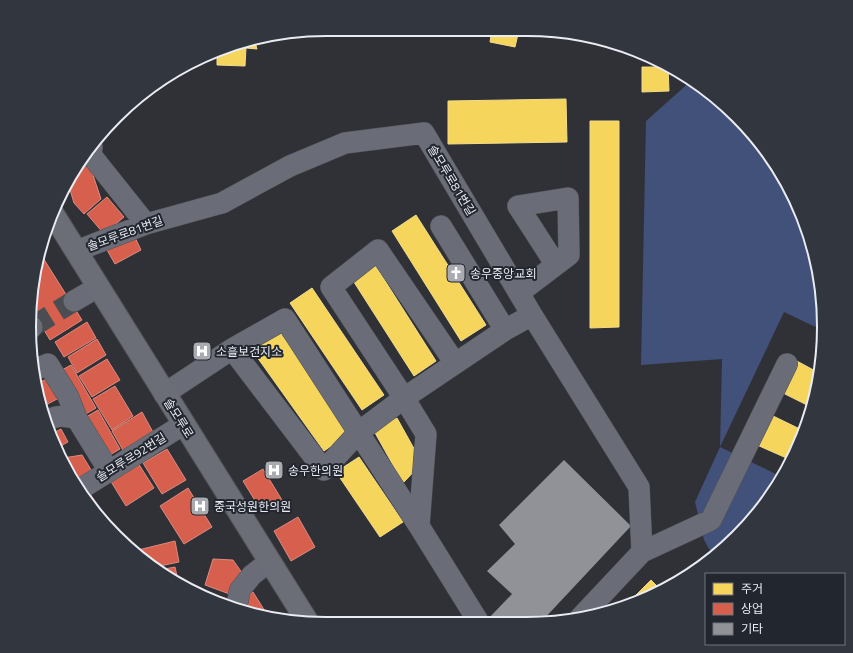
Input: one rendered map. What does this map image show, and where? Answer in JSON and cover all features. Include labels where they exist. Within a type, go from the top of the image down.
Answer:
[{"type":"main road","name":"솔모루로","points":[[56,219],[303,616]]},
{"type":"street","name":"솔모루로81번길","points":[[76,251],[146,224],[222,203],[290,166],[345,143],[424,133],[532,315],[639,487],[642,552]]},
{"type":"street","points":[[92,156],[146,224]]},
{"type":"street","points":[[441,226],[505,330]]},
{"type":"street","points":[[419,526],[426,434],[331,287],[378,250],[455,363]]},
{"type":"street","points":[[519,293],[556,265]]},
{"type":"street","points":[[74,301],[98,287]]},
{"type":"street","points":[[232,349],[324,470],[359,432],[404,398],[505,330],[532,315]]},
{"type":"street","points":[[164,394],[232,349],[285,319],[419,526],[475,617]]},
{"type":"street","points":[[39,368],[48,364],[68,396],[77,419],[109,471]]},
{"type":"street","points":[[587,610],[642,552],[711,520],[786,364]]},
{"type":"street","points":[[51,419],[63,415],[77,419]]},
{"type":"street","name":"솔모루로92번길","points":[[84,486],[184,424]]},
{"type":"street","points":[[237,603],[240,590],[252,575],[269,562]]},
{"type":"shaded area","points":[[687,84],[718,108],[745,135],[768,165],[778,181],[795,215],[807,251],[815,289],[817,328],[784,312],[720,447],[722,359],[641,365],[646,121]]},
{"type":"shaded area","points":[[720,447],[777,474],[745,518],[710,551],[704,540],[695,502]]},
{"type":"building: 주거","points":[[491,36],[518,36],[515,47],[490,42]]},
{"type":"building: 주거","points":[[256,45],[257,49],[246,48],[245,66],[217,65],[217,57],[233,51]]},
{"type":"building: 주거","points":[[642,67],[657,67],[668,73],[669,91],[642,92]]},
{"type":"building: 주거","points":[[566,99],[567,142],[448,144],[448,101]]},
{"type":"building: 주거","points":[[590,121],[619,121],[619,327],[590,328]]},
{"type":"building: 주거","points":[[416,215],[486,325],[461,341],[392,231]]},
{"type":"building: 주거","points":[[375,265],[436,361],[414,376],[352,279]]},
{"type":"building: 주거","points":[[312,288],[384,395],[362,410],[290,303]]},
{"type":"building: 주거","points":[[279,331],[351,432],[324,451],[252,350]]},
{"type":"building: 주거","points":[[795,360],[814,370],[806,405],[779,391]]},
{"type":"building: 주거","points":[[771,415],[799,428],[786,458],[757,445]]},
{"type":"building: 주거","points":[[397,418],[422,463],[403,483],[374,431]]},
{"type":"building: 주거","points":[[359,457],[403,522],[380,537],[336,472]]},
{"type":"building: 주거","points":[[651,580],[657,586],[638,595],[635,596]]},
{"type":"building: 상업","points":[[88,161],[101,199],[84,214],[74,203],[70,190]]},
{"type":"building: 상업","points":[[107,197],[124,217],[104,234],[87,214]]},
{"type":"building: 상업","points":[[132,231],[141,250],[115,264],[107,250]]},
{"type":"building: 상업","points":[[44,260],[82,320],[50,340],[36,317],[38,289]]},
{"type":"building: 상업","points":[[87,322],[96,338],[64,357],[55,342]]},
{"type":"building: 상업","points":[[97,339],[106,355],[77,373],[68,357]]},
{"type":"building: 상업","points":[[107,359],[120,380],[92,397],[79,376]]},
{"type":"building: 상업","points":[[71,365],[96,408],[84,415],[60,371]]},
{"type":"building: 상업","points":[[48,378],[59,398],[47,405],[42,381]]},
{"type":"building: 상업","points":[[115,386],[133,416],[112,430],[93,399]]},
{"type":"building: 상업","points":[[98,410],[120,449],[108,456],[86,417]]},
{"type":"building: 상업","points":[[142,412],[154,434],[124,452],[112,431]]},
{"type":"building: 상업","points":[[61,429],[68,442],[62,446],[56,432]]},
{"type":"building: 상업","points":[[167,449],[186,480],[162,494],[143,463]]},
{"type":"building: 상업","points":[[82,455],[93,473],[80,480],[67,457]]},
{"type":"building: 상업","points":[[138,463],[154,488],[126,506],[110,480]]},
{"type":"building: 상업","points":[[263,469],[282,500],[262,512],[243,481]]},
{"type":"building: 상업","points":[[188,488],[212,527],[184,544],[160,506]]},
{"type":"building: 상업","points":[[298,517],[315,547],[291,561],[274,531]]},
{"type":"building: 상업","points":[[175,541],[179,562],[162,566],[141,549]]},
{"type":"building: 상업","points":[[213,559],[233,560],[245,577],[235,596],[205,585]]},
{"type":"building: 상업","points":[[175,567],[177,575],[166,569]]},
{"type":"building: 상업","points":[[253,592],[264,610],[247,606],[249,596]]},
{"type":"building: 상업","points":[[211,593],[233,601],[233,602]]},
{"type":"building: 기타","points":[[564,460],[631,526],[547,616],[490,617],[512,594],[487,571],[515,544],[499,525]]},
{"type":"tunnel","points":[[36,324],[74,301]]},
{"type":"place","name":"송우중앙교회","points":[[456,273]]},
{"type":"place","name":"소흘보건지소","points":[[202,351]]},
{"type":"place","name":"송우한의원","points":[[274,470]]},
{"type":"place","name":"중국성원한의원","points":[[200,506]]}]
